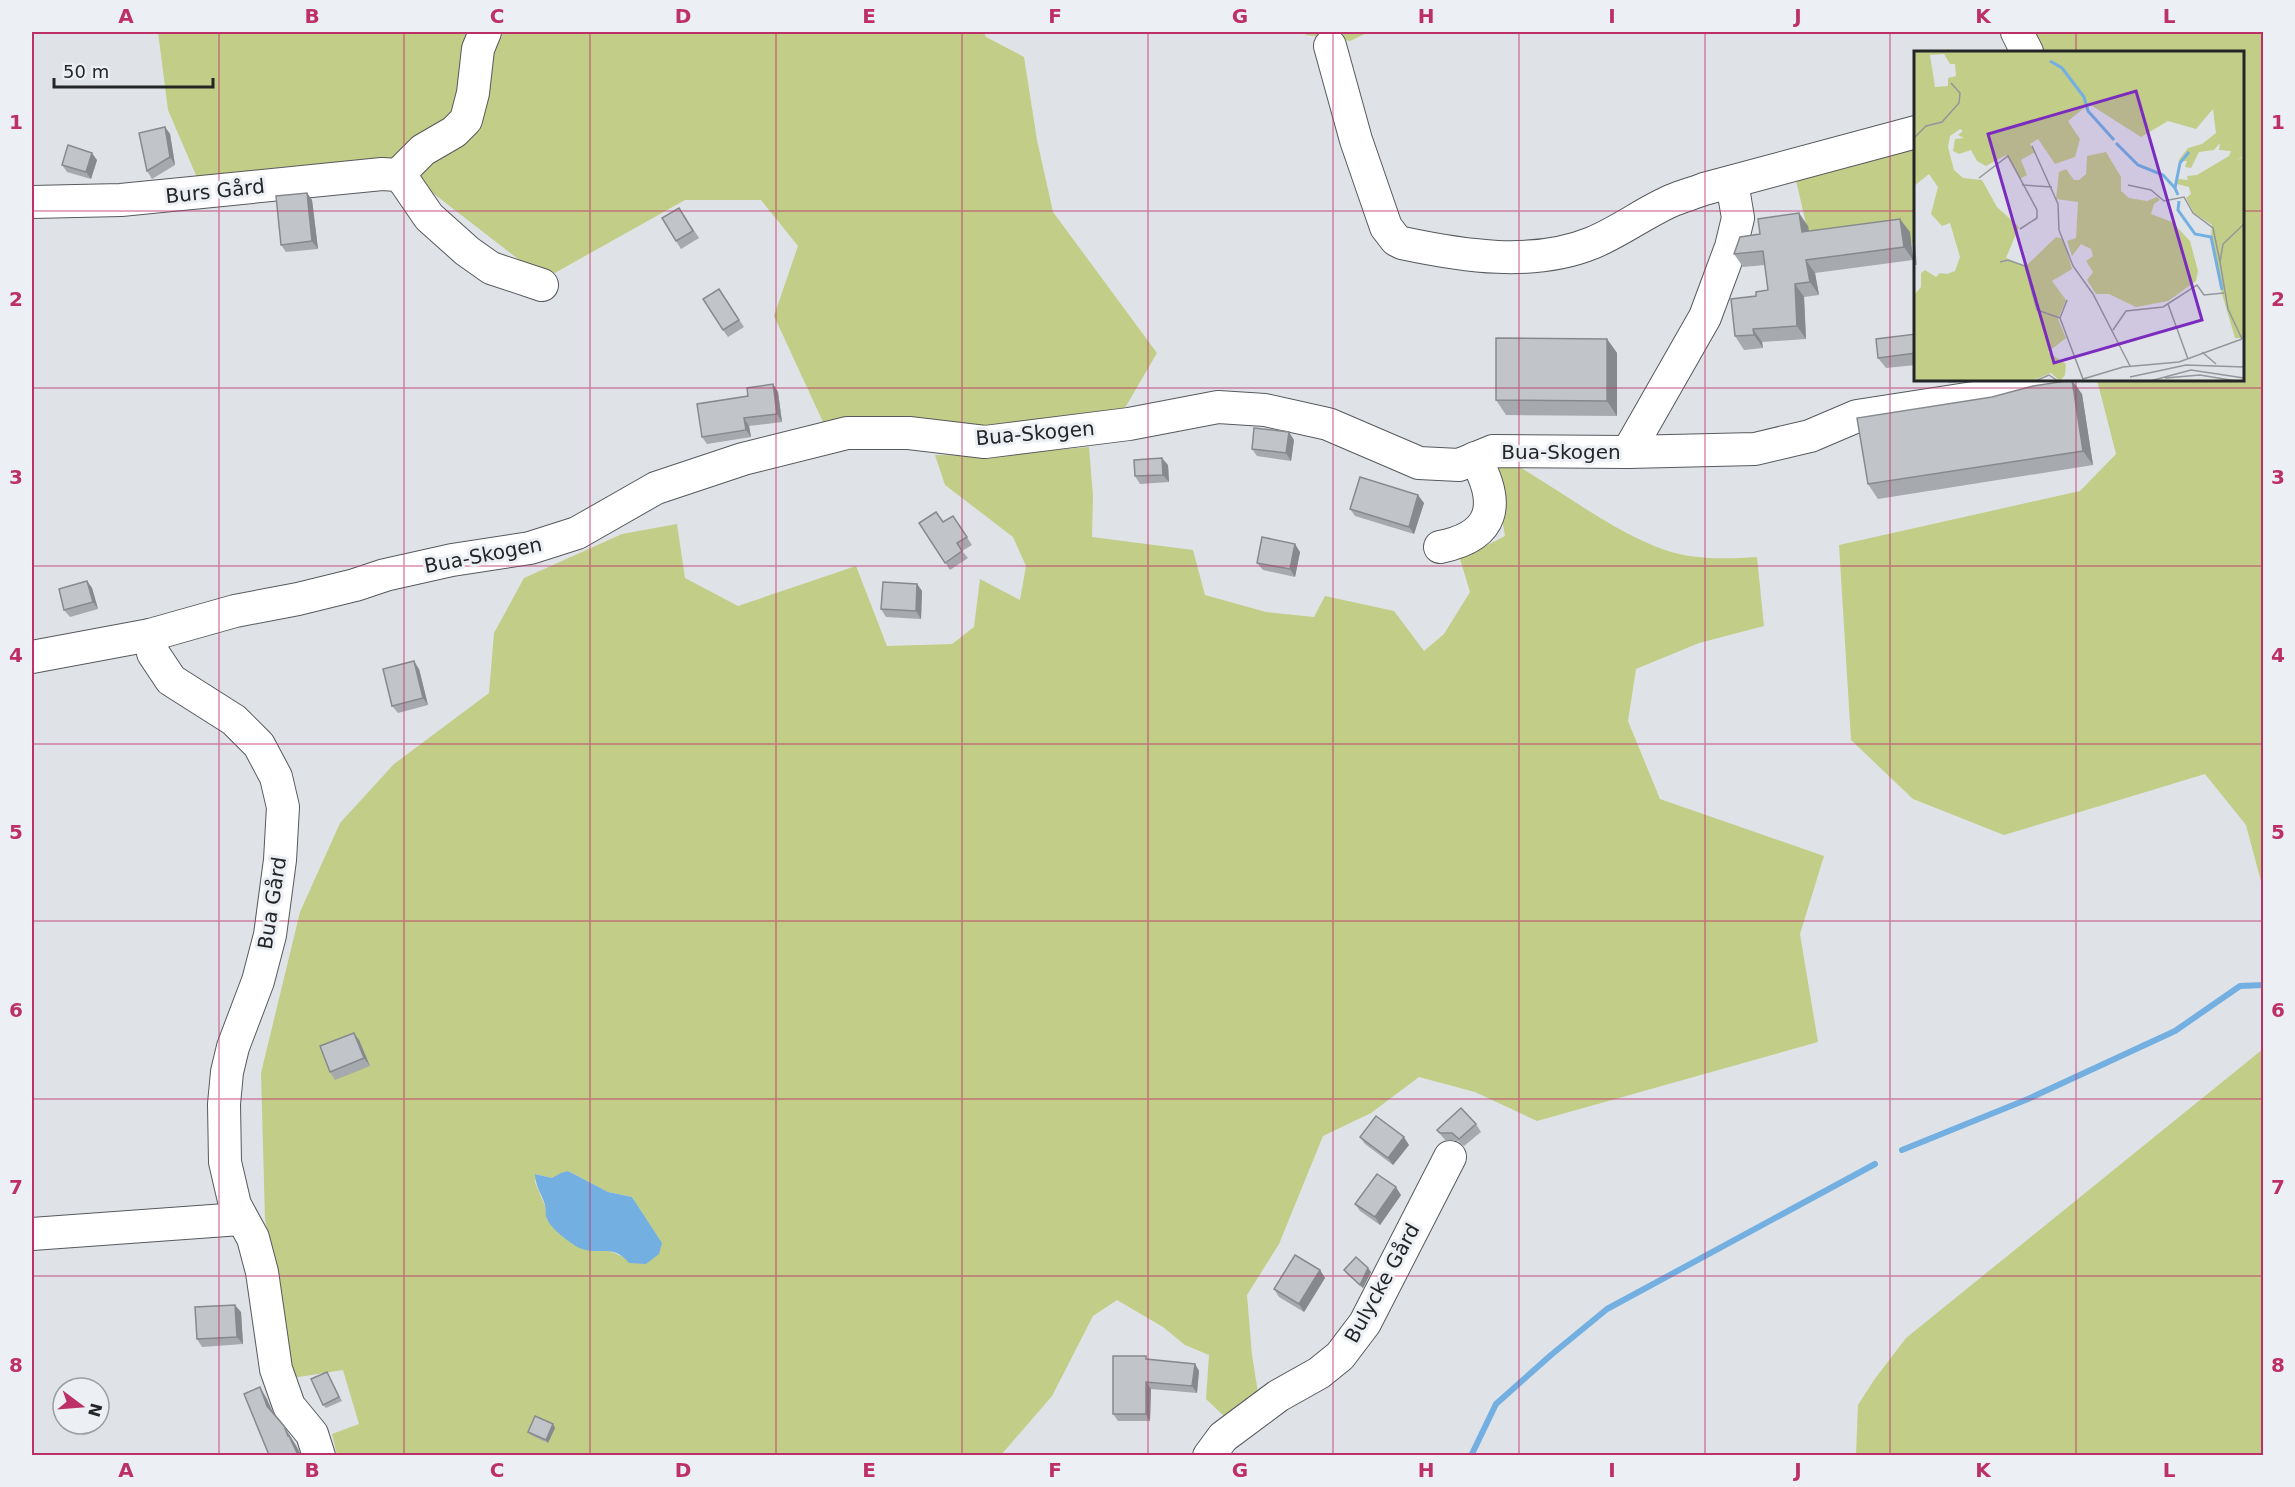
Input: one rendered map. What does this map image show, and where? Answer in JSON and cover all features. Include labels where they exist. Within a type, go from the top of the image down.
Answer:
[{"type":"street","points":[[485,32],[478,49],[473,93],[466,120],[454,132],[423,150],[398,175],[429,217],[467,251],[491,268],[542,285]]},
{"type":"street","points":[[2018,32],[2027,51]]},
{"type":"street","points":[[1330,46],[1356,140],[1386,227],[1396,240],[1402,243],[1488,256],[1545,255],[1567,251],[1592,243],[1623,228],[1672,200],[1914,133]]},
{"type":"street","name":"Burs Gård","points":[[32,202],[121,200],[370,175],[398,175]]},
{"type":"street","points":[[1628,452],[1705,317],[1731,247],[1738,218],[1732,182]]},
{"type":"street","name":"Bua-Skogen","points":[[32,657],[150,635],[235,611],[355,585],[385,574],[452,560],[530,548],[577,533],[656,488],[743,459],[847,433],[909,433],[985,442],[1129,424],[1218,407],[1265,410],[1328,424],[1419,463],[1459,465],[1493,451],[1628,452],[1755,449],[1810,436],[1857,416],[1999,394],[2046,381]]},
{"type":"street","points":[[1440,547],[1459,543],[1470,537],[1484,524],[1490,507],[1490,495],[1485,475],[1475,458]]},
{"type":"street","name":"Bua Gård","points":[[150,635],[153,653],[171,680],[234,720],[259,746],[276,777],[283,807],[280,860],[270,935],[258,981],[233,1047],[227,1072],[224,1104],[225,1162],[234,1205],[253,1238],[262,1272],[276,1369],[289,1406],[312,1434],[319,1455]]},
{"type":"street","name":"Bulycke Gård","points":[[1209,1455],[1223,1437],[1278,1396],[1325,1369],[1353,1341],[1392,1273],[1450,1157]]},
{"type":"street","points":[[32,1234],[240,1219]]},
{"type":"green space","points":[[158,32],[984,32],[986,37],[1024,57],[1037,140],[1053,212],[1157,353],[1122,413],[1035,428],[823,422],[774,316],[798,246],[761,200],[685,200],[544,279],[390,160],[198,180],[168,110]]},
{"type":"green space","points":[[1303,32],[1369,32],[1350,41],[1306,35]]},
{"type":"green space","points":[[2028,32],[2263,32],[2263,889],[2246,825],[2205,774],[2004,835],[1913,799],[1851,740],[1839,545],[2080,491],[2116,454],[2097,381],[2244,381],[2244,51],[2037,51]]},
{"type":"green space","points":[[1914,146],[1914,243],[1813,254],[1795,176]]},
{"type":"green space","points":[[1089,447],[1093,496],[1092,537],[1193,550],[1205,595],[1266,612],[1314,617],[1325,596],[1394,611],[1424,651],[1444,634],[1470,592],[1460,559],[1505,536],[1498,495],[1489,466],[1507,460],[1605,521],[1665,550],[1699,557],[1757,557],[1764,626],[1699,643],[1636,669],[1628,721],[1660,799],[1824,856],[1800,934],[1818,1042],[1537,1121],[1475,1092],[1419,1077],[1371,1113],[1323,1136],[1279,1244],[1247,1295],[1252,1355],[1259,1399],[1227,1419],[1206,1399],[1209,1355],[1185,1345],[1163,1327],[1117,1300],[1093,1316],[1052,1396],[1001,1455],[337,1455],[332,1434],[359,1424],[343,1370],[292,1378],[265,1219],[261,1073],[300,912],[340,823],[394,764],[489,693],[494,633],[524,578],[622,534],[677,524],[685,578],[738,606],[856,566],[887,646],[952,644],[974,627],[980,579],[1020,600],[1026,566],[1013,537],[945,485],[935,455],[983,456]],"holes":[[[568,1171],[608,1192],[632,1197],[661,1242],[624,1257],[604,1249],[582,1249],[563,1237],[547,1220],[545,1206],[535,1182],[536,1174],[552,1178]]]},
{"type":"green space","points":[[2263,1049],[2263,1455],[1856,1455],[1858,1405],[1906,1338]]},
{"type":"water","points":[[568,1171],[608,1192],[632,1197],[662,1243],[659,1254],[646,1264],[629,1263],[612,1252],[582,1249],[557,1232],[546,1217],[545,1205],[535,1174],[552,1178]]},
{"type":"building","points":[[165,127],[170,157],[147,171],[139,133]]},
{"type":"building","points":[[68,145],[92,153],[86,172],[62,165]]},
{"type":"building","points":[[307,193],[312,241],[281,245],[276,196]]},
{"type":"building","points":[[679,208],[693,231],[676,241],[662,218]]},
{"type":"building","points":[[1799,213],[1802,232],[1900,219],[1904,247],[1806,260],[1810,282],[1795,284],[1797,326],[1753,329],[1754,335],[1735,336],[1731,299],[1756,296],[1756,292],[1768,290],[1763,251],[1734,254],[1740,237],[1760,234],[1758,219]]},
{"type":"building","points":[[719,289],[739,320],[723,330],[703,299]]},
{"type":"building","points":[[1914,334],[1914,353],[1878,358],[1876,339]]},
{"type":"building","points":[[1496,338],[1607,339],[1607,401],[1496,400]]},
{"type":"building","points":[[2072,381],[2083,451],[1868,484],[1857,418],[1992,397],[2033,386]]},
{"type":"building","points":[[773,384],[777,414],[744,418],[746,430],[702,437],[697,404],[748,396],[747,388]]},
{"type":"building","points":[[1254,428],[1289,432],[1286,453],[1252,449]]},
{"type":"building","points":[[1162,458],[1163,475],[1135,476],[1134,460]]},
{"type":"building","points":[[1360,477],[1418,495],[1409,527],[1350,509]]},
{"type":"building","points":[[936,512],[943,522],[953,516],[967,537],[957,543],[962,551],[945,563],[919,523]]},
{"type":"building","points":[[1262,537],[1295,544],[1290,569],[1257,563]]},
{"type":"building","points":[[87,581],[93,602],[64,610],[59,589]]},
{"type":"building","points":[[883,582],[917,584],[916,611],[881,609]]},
{"type":"building","points":[[414,661],[423,698],[392,706],[383,669]]},
{"type":"building","points":[[354,1033],[364,1058],[330,1072],[320,1046]]},
{"type":"building","points":[[1461,1108],[1476,1124],[1459,1139],[1452,1133],[1440,1133],[1437,1130]]},
{"type":"building","points":[[1376,1116],[1404,1137],[1388,1158],[1360,1137]]},
{"type":"building","points":[[1377,1174],[1396,1187],[1375,1217],[1355,1204]]},
{"type":"building","points":[[1295,1255],[1320,1270],[1299,1304],[1274,1289]]},
{"type":"building","points":[[1356,1257],[1368,1268],[1360,1285],[1344,1270]]},
{"type":"building","points":[[235,1305],[237,1337],[197,1339],[195,1307]]},
{"type":"building","points":[[1113,1356],[1146,1356],[1146,1359],[1195,1364],[1192,1386],[1146,1382],[1146,1414],[1113,1414]]},
{"type":"building","points":[[327,1372],[339,1397],[323,1405],[311,1379]]},
{"type":"building","points":[[260,1387],[267,1406],[284,1426],[298,1455],[269,1455],[244,1394]]},
{"type":"building","points":[[535,1416],[553,1424],[546,1440],[528,1432]]},
{"type":"waterway","points":[[1902,1150],[2028,1099],[2175,1031],[2240,986],[2264,985]]},
{"type":"waterway","points":[[1471,1456],[1496,1404],[1607,1309],[1875,1164]]}]
